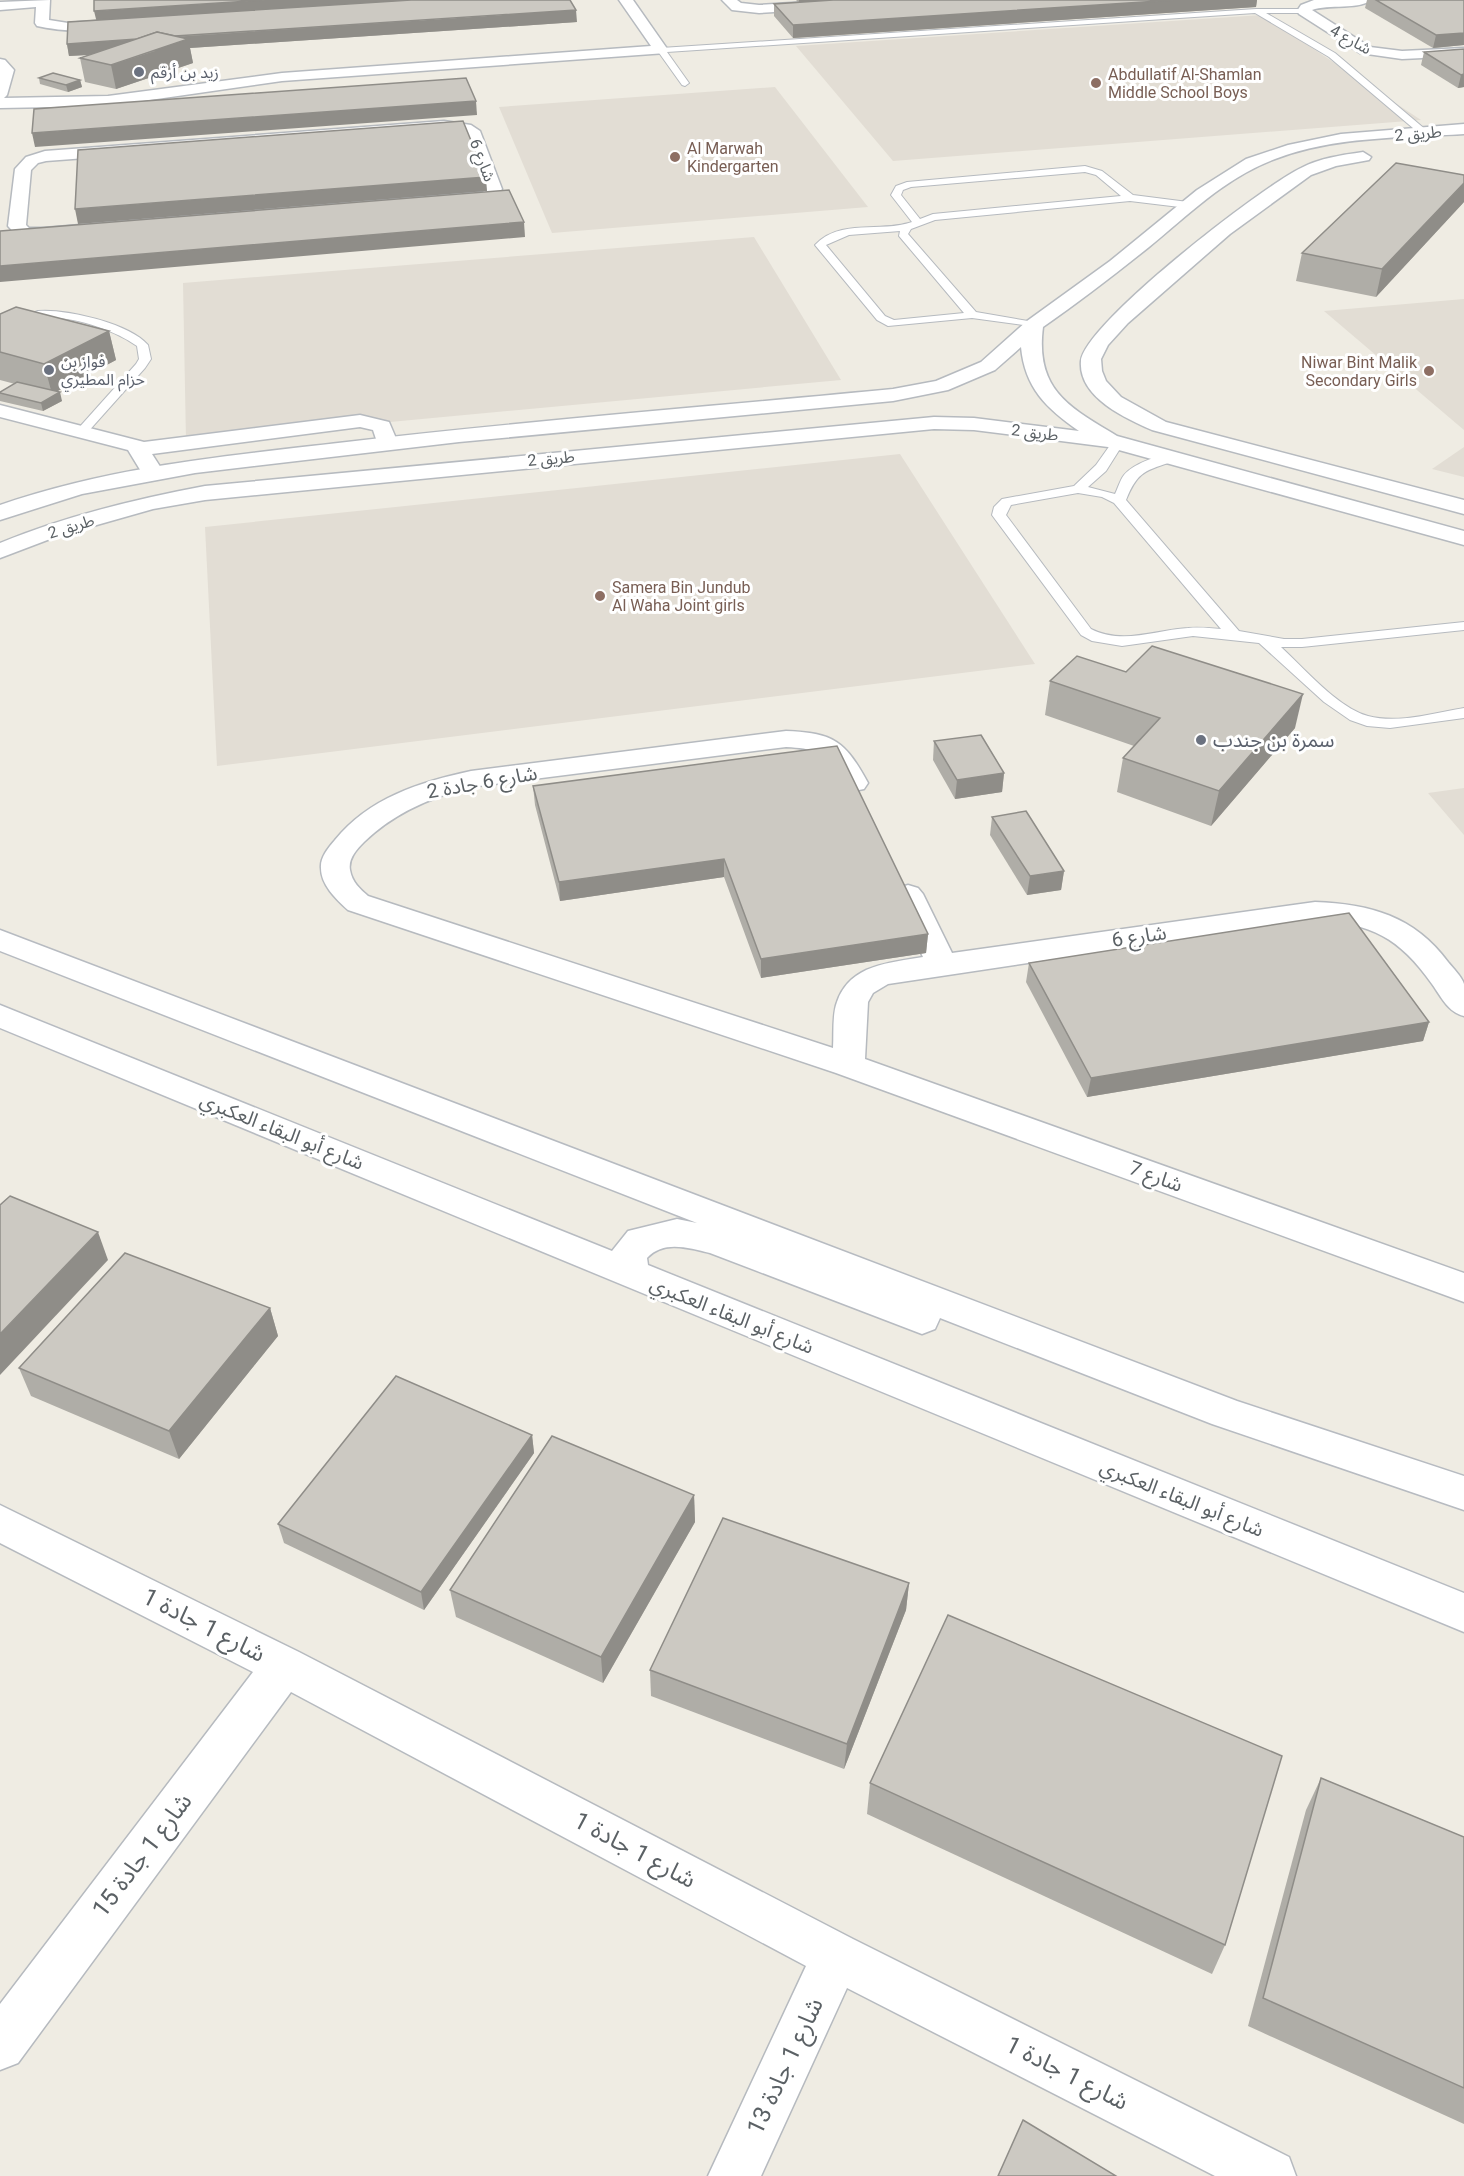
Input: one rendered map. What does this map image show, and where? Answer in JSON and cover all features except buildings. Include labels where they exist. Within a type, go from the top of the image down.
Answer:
[{"type":"street","points":[[626,0],[661,50]]},
{"type":"street","points":[[729,0],[737,8],[759,9],[906,0]]},
{"type":"street","name":"شارع 4","points":[[1364,0],[1318,3],[1304,11],[1365,50],[1406,56],[1464,52]]},
{"type":"street","points":[[0,6],[43,2],[42,23],[48,25],[68,27],[127,24]]},
{"type":"street","points":[[0,103],[108,101],[282,77],[661,50]]},
{"type":"street","points":[[0,63],[7,70],[0,95]]},
{"type":"street","name":"شارع 6","points":[[458,127],[466,128],[474,134],[494,189],[489,196],[472,200],[34,233],[24,232],[16,226],[19,195],[23,169],[32,160],[60,153],[458,127]]},
{"type":"street","name":"طريق 2","points":[[0,513],[81,488],[153,471],[387,443],[794,406],[893,395],[941,386],[987,366],[1034,325],[1094,283],[1157,250],[1188,205],[1238,170],[1269,156],[1303,145],[1385,135],[1421,140],[1464,129]]},
{"type":"street","name":"طريق 2","points":[[1383,155],[1353,158],[1304,172],[1275,191],[1196,253],[1134,286],[1091,358],[1095,378],[1102,389],[1137,415],[1159,426],[1463,507]]},
{"type":"street","points":[[11,156],[32,160]]},
{"type":"street","points":[[0,196],[19,195]]},
{"type":"street","points":[[1157,250],[1196,253]]},
{"type":"street","points":[[1094,283],[1134,286]]},
{"type":"street","name":"طريق 2","points":[[1034,325],[1030,343],[1030,358],[1036,380],[1051,399],[1076,421],[1113,443]]},
{"type":"street","points":[[794,406],[820,413],[824,422],[820,428],[809,434]]},
{"type":"street","points":[[0,411],[129,444],[139,449],[153,471]]},
{"type":"street","points":[[139,449],[360,421],[382,426],[387,443],[366,452],[363,458],[365,464],[384,472],[398,473]]},
{"type":"street","name":"طريق 2","points":[[0,551],[50,531],[150,503],[205,493],[934,423],[964,423],[1113,443],[1464,538]]},
{"type":"street","points":[[1282,489],[1310,489],[1323,485],[1327,480],[1322,473],[1311,466]]},
{"type":"street","points":[[1435,530],[1421,516],[1426,510],[1437,507],[1463,507]]},
{"type":"street","name":"شارع 6 جادة 2","points":[[848,1065],[358,903],[338,880],[334,866],[340,851],[364,825],[390,806],[438,786],[471,779],[786,740],[809,740],[823,744],[834,751],[841,758],[866,809]]},
{"type":"street","points":[[897,871],[942,964]]},
{"type":"street","name":"شارع 6","points":[[848,1065],[852,1002],[862,986],[879,975],[1315,911],[1342,912],[1389,925],[1416,943],[1464,1006]]},
{"type":"street","points":[[0,940],[1226,1413],[1464,1493]]},
{"type":"street","name":"شارع أبو البقاء العكبري","points":[[0,1016],[1464,1613]]},
{"type":"street","name":"شارع 7","points":[[848,1065],[1464,1288]]},
{"type":"street","points":[[632,1275],[628,1255],[641,1240],[677,1232],[716,1241],[1118,1393],[1226,1413]]},
{"type":"street","name":"شارع 1 جادة 1","points":[[0,1523],[284,1666],[836,1956],[1270,2176]]},
{"type":"street","name":"شارع 1 جادة 15","points":[[0,2045],[284,1666]]},
{"type":"street","name":"شارع 1 جادة 13","points":[[734,2176],[836,1956]]},
{"type":"lane","points":[[1256,11],[1332,56],[1421,140]]},
{"type":"lane","points":[[661,50],[1256,11],[1304,11]]},
{"type":"lane","points":[[661,50],[685,83]]},
{"type":"lane","points":[[912,224],[896,195],[899,188],[910,184],[1085,169],[1099,173],[1130,198]]},
{"type":"lane","points":[[1034,325],[972,315],[892,324],[881,318],[820,245],[825,239],[840,234],[912,224],[933,217],[1130,198],[1188,205]]},
{"type":"lane","points":[[912,224],[903,234],[972,315]]},
{"type":"lane","points":[[0,329],[32,315],[65,314],[127,335],[142,345],[145,352],[141,366],[82,432]]},
{"type":"lane","points":[[1078,489],[1101,468],[1113,443]]},
{"type":"lane","points":[[1119,500],[1129,477],[1144,467],[1170,459]]},
{"type":"lane","points":[[1234,635],[1119,500],[1106,494],[1078,489],[1007,501],[1000,507],[999,514],[1086,632],[1096,639],[1113,642],[1188,632],[1302,643],[1464,626]]},
{"type":"lane","points":[[1263,639],[1343,710],[1364,721],[1384,723],[1464,712]]},
{"type":"shaded area","name":"Abdullatif Al-Shamlan Middle School Boys","points":[[1262,15],[1421,120],[893,161],[796,46]]},
{"type":"shaded area","name":"Al Marwah Kindergarten","points":[[775,87],[868,207],[552,233],[499,107]]},
{"type":"shaded area","points":[[754,237],[841,380],[186,441],[183,283]]},
{"type":"shaded area","name":"Niwar Bint Malik Secondary Girls","points":[[1464,299],[1464,430],[1324,311]]},
{"type":"shaded area","points":[[1464,447],[1464,477],[1432,469]]},
{"type":"shaded area","name":"Samera Bin Jundub Al Waha Joint girls","points":[[900,454],[1035,664],[217,766],[205,527]]},
{"type":"shaded area","points":[[1464,788],[1464,835],[1428,793]]},
{"type":"place","name":"زيد بن أرقم","points":[[139,72]]},
{"type":"place","name":"Abdullatif Al-Shamlan Middle School Boys","points":[[1096,83]]},
{"type":"place","name":"Al Marwah Kindergarten","points":[[675,157]]},
{"type":"place","name":"فواز بن حزام المطيري","points":[[49,370]]},
{"type":"place","name":"Niwar Bint Malik Secondary Girls","points":[[1429,371]]},
{"type":"place","name":"Samera Bin Jundub Al Waha Joint girls","points":[[600,596]]},
{"type":"place","name":"سمرة بن جندب","points":[[1201,740]]}]
